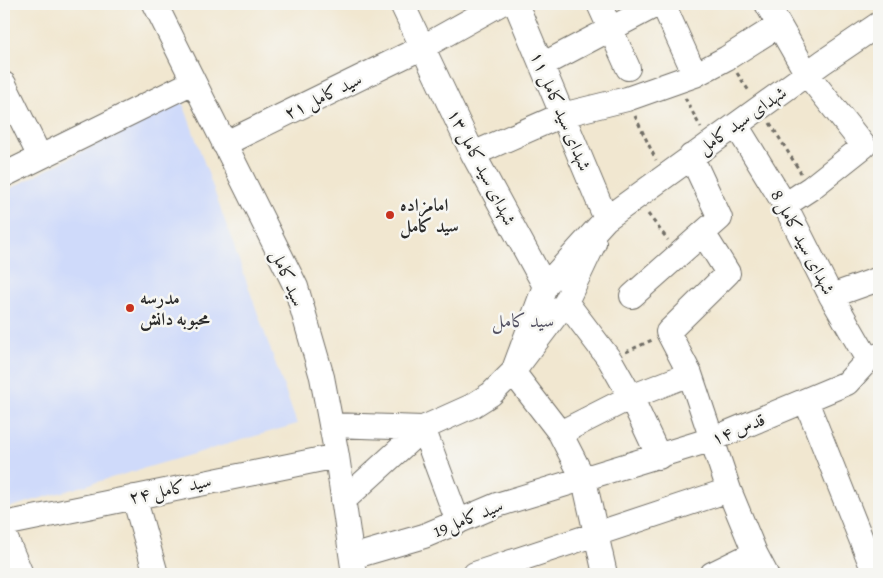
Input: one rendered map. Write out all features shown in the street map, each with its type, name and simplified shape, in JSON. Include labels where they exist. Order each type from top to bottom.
[{"type":"street","name":"سید کامل","points":[[155,4],[296,287],[322,377],[337,456],[353,566]]},
{"type":"street","name":"شهدای سید کامل ۱۳","points":[[402,4],[473,154],[545,286]]},
{"type":"street","name":"سید کامل ۲۱","points":[[224,144],[423,47],[500,4]]},
{"type":"street","name":"شهدای سید کامل ۱۱","points":[[516,4],[606,219]]},
{"type":"street","points":[[599,4],[628,68]]},
{"type":"street","points":[[542,65],[658,4]]},
{"type":"street","points":[[664,4],[685,78]]},
{"type":"street","points":[[767,4],[807,74],[864,146],[785,205]]},
{"type":"street","points":[[473,154],[562,114],[627,99],[685,78],[727,58],[779,25]]},
{"type":"street","name":"شهدای سید کامل","points":[[513,372],[545,286],[606,219],[807,74],[878,29]]},
{"type":"street","points":[[4,175],[193,82]]},
{"type":"street","points":[[4,84],[40,157]]},
{"type":"street","name":"شهدای سید کامل 8","points":[[736,124],[785,205],[831,296],[874,357]]},
{"type":"street","points":[[700,150],[711,226],[728,273],[668,332],[690,374],[729,490],[755,553],[766,574]]},
{"type":"street","name":"شهدای سید کامل","points":[[343,501],[423,428],[472,406],[491,394],[513,372],[566,302],[606,219]]},
{"type":"street","points":[[632,296],[711,226]]},
{"type":"street","points":[[831,296],[879,279]]},
{"type":"street","points":[[566,302],[610,360],[631,397],[659,457]]},
{"type":"street","name":"قدس ۱۴","points":[[584,480],[713,439],[806,401],[847,383],[874,357]]},
{"type":"street","points":[[513,372],[560,433],[584,480],[605,574]]},
{"type":"street","points":[[560,433],[631,397],[690,374]]},
{"type":"street","points":[[806,401],[875,574]]},
{"type":"street","points":[[331,425],[423,428],[458,522]]},
{"type":"street","name":"سید کامل ۲۴","points":[[4,524],[337,456]]},
{"type":"street","name":"سید کامل19","points":[[353,566],[497,505],[584,480]]},
{"type":"street","points":[[475,574],[502,570],[596,535],[729,490]]},
{"type":"street","points":[[134,497],[156,574]]},
{"type":"street","points":[[4,534],[20,574]]},
{"type":"street","points":[[712,574],[755,553]]},
{"type":"path","points":[[727,58],[810,188]]},
{"type":"path","points":[[685,78],[700,150]]},
{"type":"path","points":[[627,99],[664,176]]},
{"type":"path","points":[[635,198],[680,254]]},
{"type":"path","points":[[610,360],[668,332]]},
{"type":"shaded area","name":"مدرسه محبوبه دانش","points":[[182,100],[297,424],[4,509],[4,192]]},
{"type":"place","name":"امامزاده سید کامل","points":[[390,215]]},
{"type":"place","name":"مدرسه محبوبه دانش","points":[[130,308]]},
{"type":"district","name":"سید کامل","points":[[523,321]]}]
